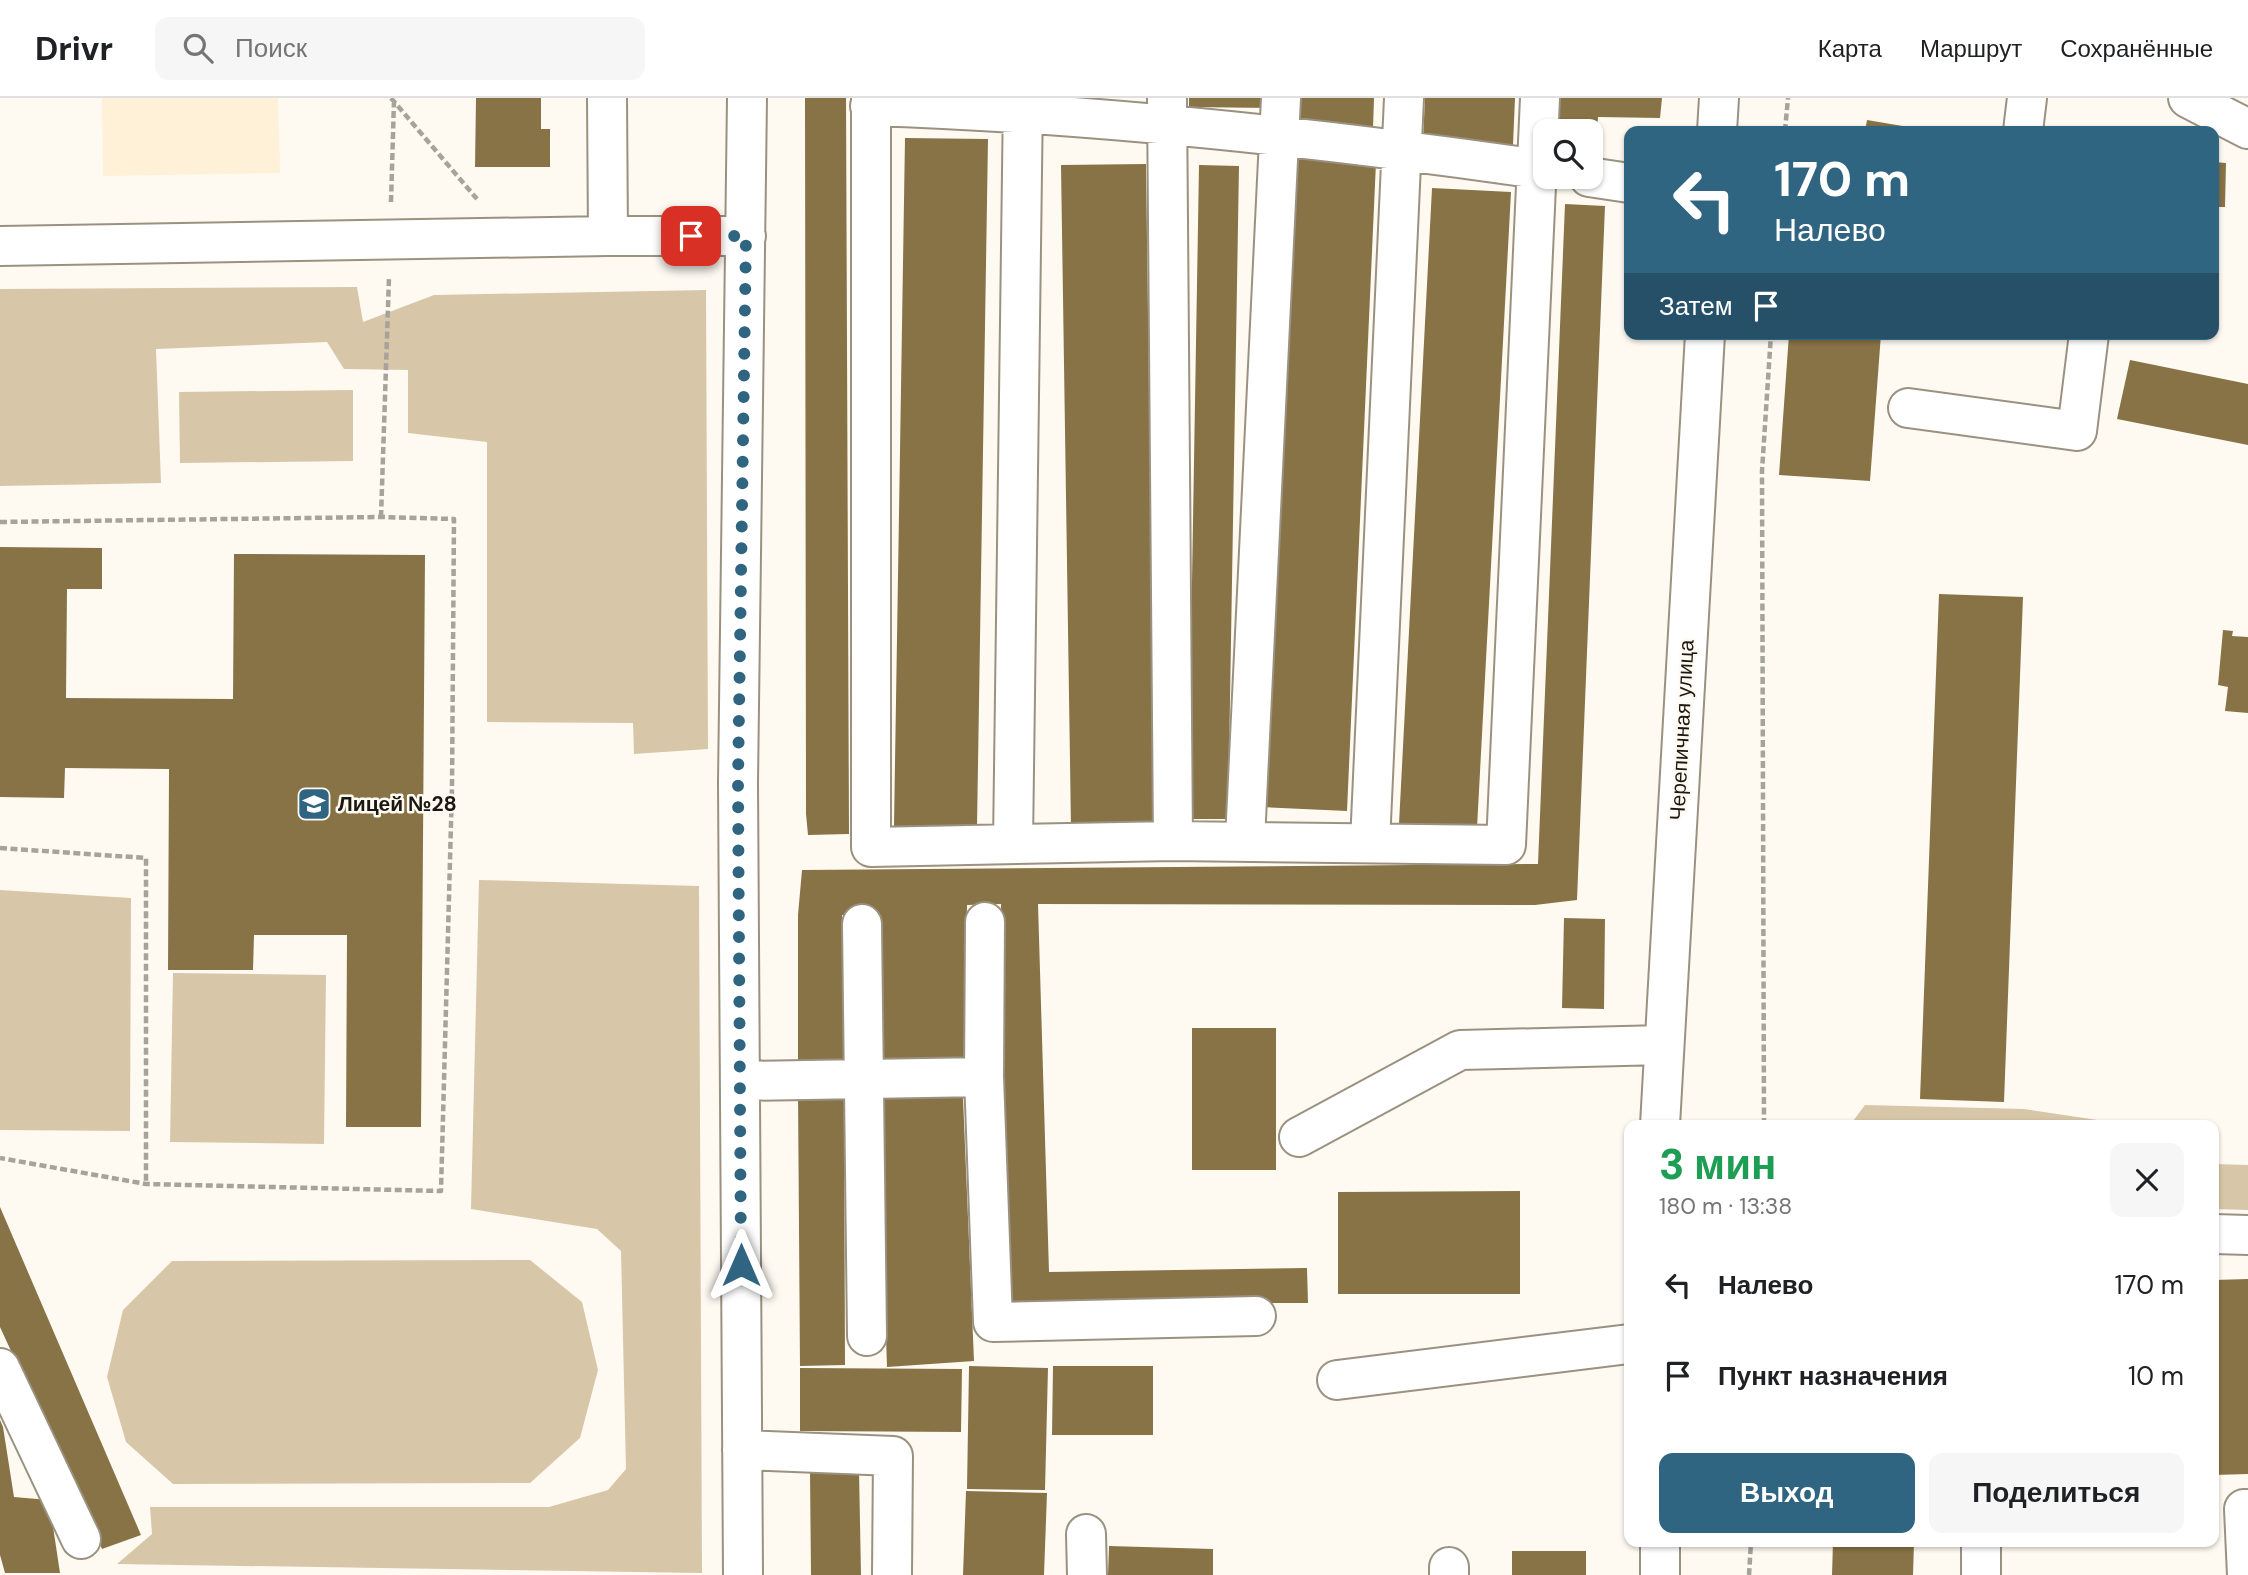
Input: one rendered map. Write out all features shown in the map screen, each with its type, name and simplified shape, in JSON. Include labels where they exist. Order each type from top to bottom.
[{"type":"street","points":[[607,98],[608,236]]},
{"type":"street","points":[[743,1575],[738,782],[747,98]]},
{"type":"street","points":[[1370,842],[1404,98]]},
{"type":"street","points":[[1540,98],[1540,119]]},
{"type":"street","points":[[1717,126],[1719,98]]},
{"type":"street","points":[[2024,126],[2027,98]]},
{"type":"street","points":[[2188,98],[2248,129]]},
{"type":"street","points":[[1533,169],[1401,151],[1280,117],[1023,106],[972,109],[871,102],[871,847],[1245,840],[1506,845],[1539,189]]},
{"type":"street","points":[[1013,844],[1023,106]]},
{"type":"street","points":[[1166,112],[1173,841]]},
{"type":"street","points":[[1245,840],[1280,117]]},
{"type":"street","points":[[1603,179],[1624,182]]},
{"type":"street","points":[[0,246],[746,236]]},
{"type":"street","name":"Черепичная улица","points":[[1660,1120],[1705,340]]},
{"type":"street","points":[[1908,408],[2077,431],[2087,340]]},
{"type":"street","points":[[985,922],[984,1077],[993,1322],[1256,1317]]},
{"type":"street","points":[[862,924],[867,1336]]},
{"type":"street","points":[[1299,1137],[1460,1049],[1663,1045]]},
{"type":"street","points":[[740,1081],[984,1077]]},
{"type":"street","points":[[2219,1234],[2248,1235]]},
{"type":"street","points":[[1337,1380],[1624,1345]]},
{"type":"street","points":[[0,1368],[81,1539]]},
{"type":"street","points":[[742,1450],[893,1456],[892,1575]]},
{"type":"street","points":[[2247,1575],[2244,1509],[2248,1509]]},
{"type":"street","points":[[1086,1534],[1087,1575]]},
{"type":"street","points":[[1660,1547],[1660,1575]]},
{"type":"street","points":[[1981,1547],[1981,1575]]},
{"type":"path","points":[[1785,126],[1788,98]]},
{"type":"path","points":[[392,99],[510,238]]},
{"type":"path","points":[[381,517],[392,99]]},
{"type":"path","points":[[1764,1120],[1762,471],[1771,340]]},
{"type":"path","points":[[0,522],[381,517],[454,519],[452,787],[441,1191],[146,1184],[0,1158]]},
{"type":"path","points":[[0,848],[146,858],[146,1184]]},
{"type":"path","points":[[1749,1575],[1751,1547]]},
{"type":"shaded area","points":[[102,98],[278,98],[280,173],[103,176]]},
{"type":"shaded area","points":[[357,287],[363,322],[434,295],[706,290],[708,749],[634,754],[633,723],[487,722],[487,442],[408,433],[408,370],[344,369],[327,342],[156,349],[161,483],[0,486],[0,289]]},
{"type":"shaded area","points":[[353,390],[353,461],[180,463],[179,392]]},
{"type":"shaded area","points":[[479,880],[699,886],[702,1573],[117,1564],[152,1534],[150,1507],[549,1507],[608,1490],[626,1469],[621,1251],[597,1229],[471,1209]]},
{"type":"shaded area","points":[[0,890],[131,898],[130,1131],[0,1130]]},
{"type":"shaded area","points":[[173,973],[326,975],[324,1144],[170,1142]]},
{"type":"shaded area","points":[[1865,1105],[2024,1109],[2098,1120],[1854,1120]]},
{"type":"shaded area","points":[[2219,1164],[2248,1165],[2248,1210],[2219,1209]]},
{"type":"shaded area","points":[[530,1260],[582,1302],[598,1370],[580,1438],[530,1483],[173,1484],[126,1442],[107,1377],[123,1310],[172,1261]]},
{"type":"building","points":[[476,98],[541,98],[541,129],[550,129],[550,167],[475,167]]},
{"type":"building","points":[[805,98],[846,98],[849,834],[808,835],[806,814]]},
{"type":"building","points":[[1189,98],[1271,98],[1271,108],[1189,107]]},
{"type":"building","points":[[1301,98],[1374,98],[1373,129],[1300,126]]},
{"type":"building","points":[[1425,98],[1515,98],[1513,145],[1423,141]]},
{"type":"building","points":[[1553,98],[1662,98],[1660,118],[1551,119]]},
{"type":"building","points":[[1867,120],[1902,126],[1866,126]]},
{"type":"building","points":[[905,138],[988,139],[977,827],[894,826]]},
{"type":"building","points":[[1290,158],[1376,162],[1347,811],[1261,807]]},
{"type":"building","points":[[2219,162],[2226,163],[2225,207],[2219,207]]},
{"type":"building","points":[[1146,164],[1155,827],[1071,828],[1061,165]]},
{"type":"building","points":[[1199,165],[1239,166],[1228,819],[1188,819]]},
{"type":"building","points":[[1432,188],[1511,192],[1477,828],[1399,824]]},
{"type":"building","points":[[1565,204],[1605,206],[1577,900],[1535,905],[1038,904],[1049,1272],[1307,1268],[1308,1303],[1005,1303],[1001,904],[967,905],[964,1061],[879,1062],[876,914],[842,915],[844,1062],[798,1064],[798,915],[802,870],[1538,864]]},
{"type":"building","points":[[1789,340],[1881,340],[1870,481],[1779,475]]},
{"type":"building","points":[[2130,360],[2248,384],[2248,445],[2117,419]]},
{"type":"building","points":[[0,547],[102,548],[102,589],[67,589],[66,698],[233,699],[234,554],[425,555],[421,1127],[346,1127],[347,935],[254,935],[253,970],[168,970],[169,769],[65,768],[64,798],[0,797]]},
{"type":"building","points":[[1939,594],[2023,597],[2004,1102],[1920,1099]]},
{"type":"building","points":[[2223,630],[2233,631],[2232,636],[2248,637],[2248,713],[2225,711],[2228,687],[2218,685]]},
{"type":"building","points":[[1564,918],[1605,919],[1604,1009],[1562,1008]]},
{"type":"building","points":[[1192,1028],[1276,1028],[1276,1170],[1192,1170]]},
{"type":"building","points":[[798,1091],[844,1091],[845,1365],[800,1366]]},
{"type":"building","points":[[878,1097],[963,1098],[974,1361],[887,1367]]},
{"type":"building","points":[[1520,1191],[1520,1294],[1338,1294],[1338,1192]]},
{"type":"building","points":[[0,1207],[141,1535],[102,1549],[0,1327]]},
{"type":"building","points":[[2248,1279],[2248,1474],[2219,1475],[2219,1280]]},
{"type":"building","points":[[969,1366],[1048,1368],[1045,1490],[967,1489]]},
{"type":"building","points":[[1053,1366],[1153,1366],[1153,1435],[1052,1435]]},
{"type":"building","points":[[800,1368],[962,1369],[961,1432],[800,1431]]},
{"type":"building","points":[[0,1420],[14,1497],[49,1500],[60,1573],[5,1573],[0,1555]]},
{"type":"building","points":[[859,1470],[861,1575],[811,1575],[810,1471]]},
{"type":"building","points":[[966,1491],[1047,1493],[1044,1575],[963,1575]]},
{"type":"building","points":[[1109,1546],[1213,1549],[1213,1575],[1108,1575]]},
{"type":"building","points":[[1833,1547],[1914,1547],[1913,1575],[1832,1575]]},
{"type":"building","points":[[1512,1551],[1586,1551],[1586,1575],[1512,1575]]},
{"type":"place","name":"Лицей №28","points":[[314,804]]},
{"type":"route","points":[[691,236],[746,236],[738,782],[741,1265]]}]
